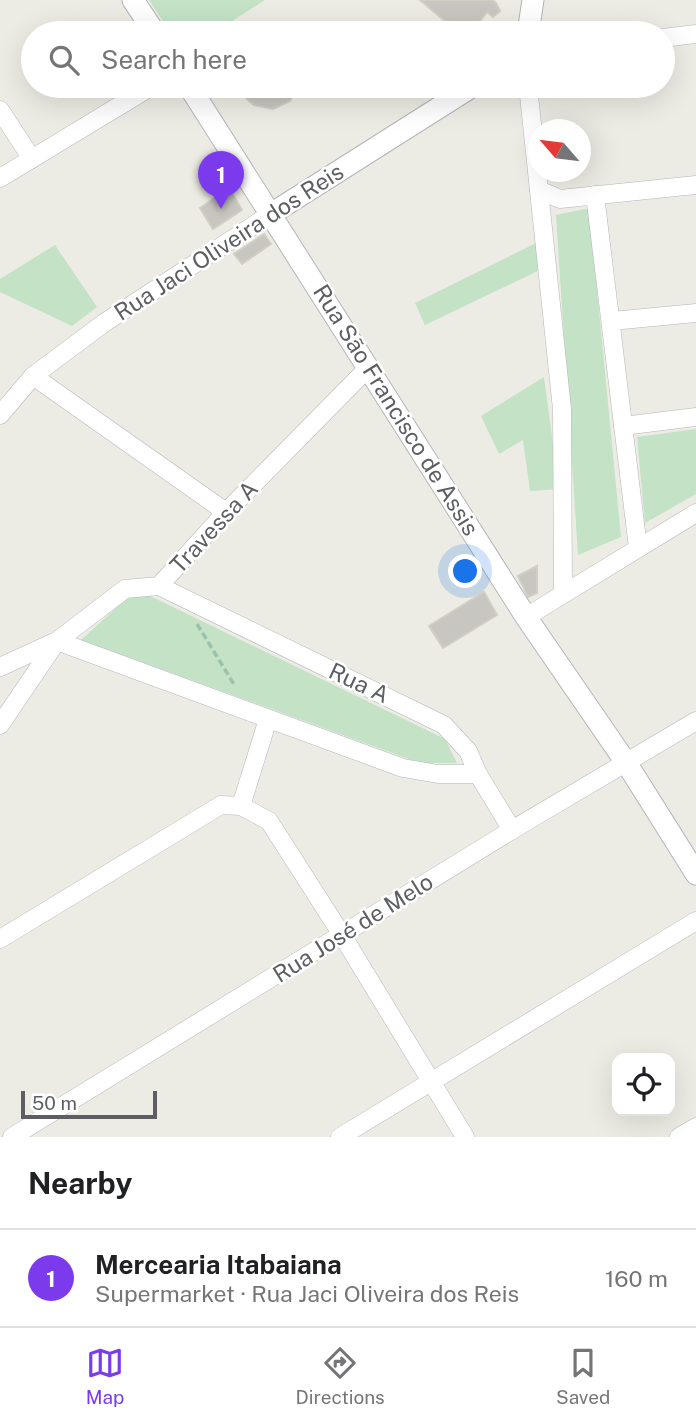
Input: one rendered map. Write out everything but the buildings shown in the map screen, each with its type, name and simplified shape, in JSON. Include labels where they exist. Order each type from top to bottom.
[{"type":"street","points":[[133,0],[147,21]]},
{"type":"street","points":[[530,21],[533,0]]},
{"type":"street","points":[[675,37],[696,34]]},
{"type":"street","points":[[0,178],[132,98]]},
{"type":"street","name":"Rua São Francisco de Assis","points":[[197,98],[527,617],[627,764],[696,874]]},
{"type":"street","name":"Rua Jaci Oliveira dos Reis","points":[[0,415],[33,376],[104,323],[454,98]]},
{"type":"street","points":[[529,98],[562,409],[563,593]]},
{"type":"street","points":[[0,110],[32,159]]},
{"type":"street","points":[[540,190],[561,199],[696,185]]},
{"type":"street","points":[[595,195],[638,548]]},
{"type":"street","points":[[612,321],[696,313]]},
{"type":"street","name":"Travessa A","points":[[1,665],[57,641],[125,589],[159,586],[226,512],[368,368]]},
{"type":"street","points":[[33,376],[226,512]]},
{"type":"street","points":[[624,426],[696,417]]},
{"type":"street","points":[[527,617],[696,513]]},
{"type":"street","name":"Rua A","points":[[159,586],[432,718],[457,737],[512,830]]},
{"type":"street","points":[[0,725],[57,641],[421,773],[478,775]]},
{"type":"street","points":[[241,806],[268,719]]},
{"type":"street","name":"Rua José de Melo","points":[[12,1137],[512,830],[696,721]]},
{"type":"street","points":[[0,939],[221,805],[241,806],[269,821],[465,1137]]},
{"type":"street","points":[[340,1137],[696,921]]},
{"type":"street","points":[[679,1137],[696,1127]]},
{"type":"path","points":[[181,597],[250,712]]},
{"type":"green space","points":[[149,0],[265,0],[232,21],[163,21]]},
{"type":"green space","points":[[589,208],[621,537],[578,555],[556,215]]},
{"type":"green space","points":[[540,241],[540,270],[425,325],[415,303]]},
{"type":"green space","points":[[55,245],[97,307],[72,326],[0,292],[0,279]]},
{"type":"green space","points":[[544,377],[559,489],[530,491],[523,440],[499,454],[481,416]]},
{"type":"green space","points":[[696,429],[696,494],[645,523],[637,437]]},
{"type":"green space","points":[[146,594],[445,739],[457,763],[420,763],[81,640],[126,599]]},
{"type":"place","name":"Mercearia Itabaiana","points":[[221,209]]}]
